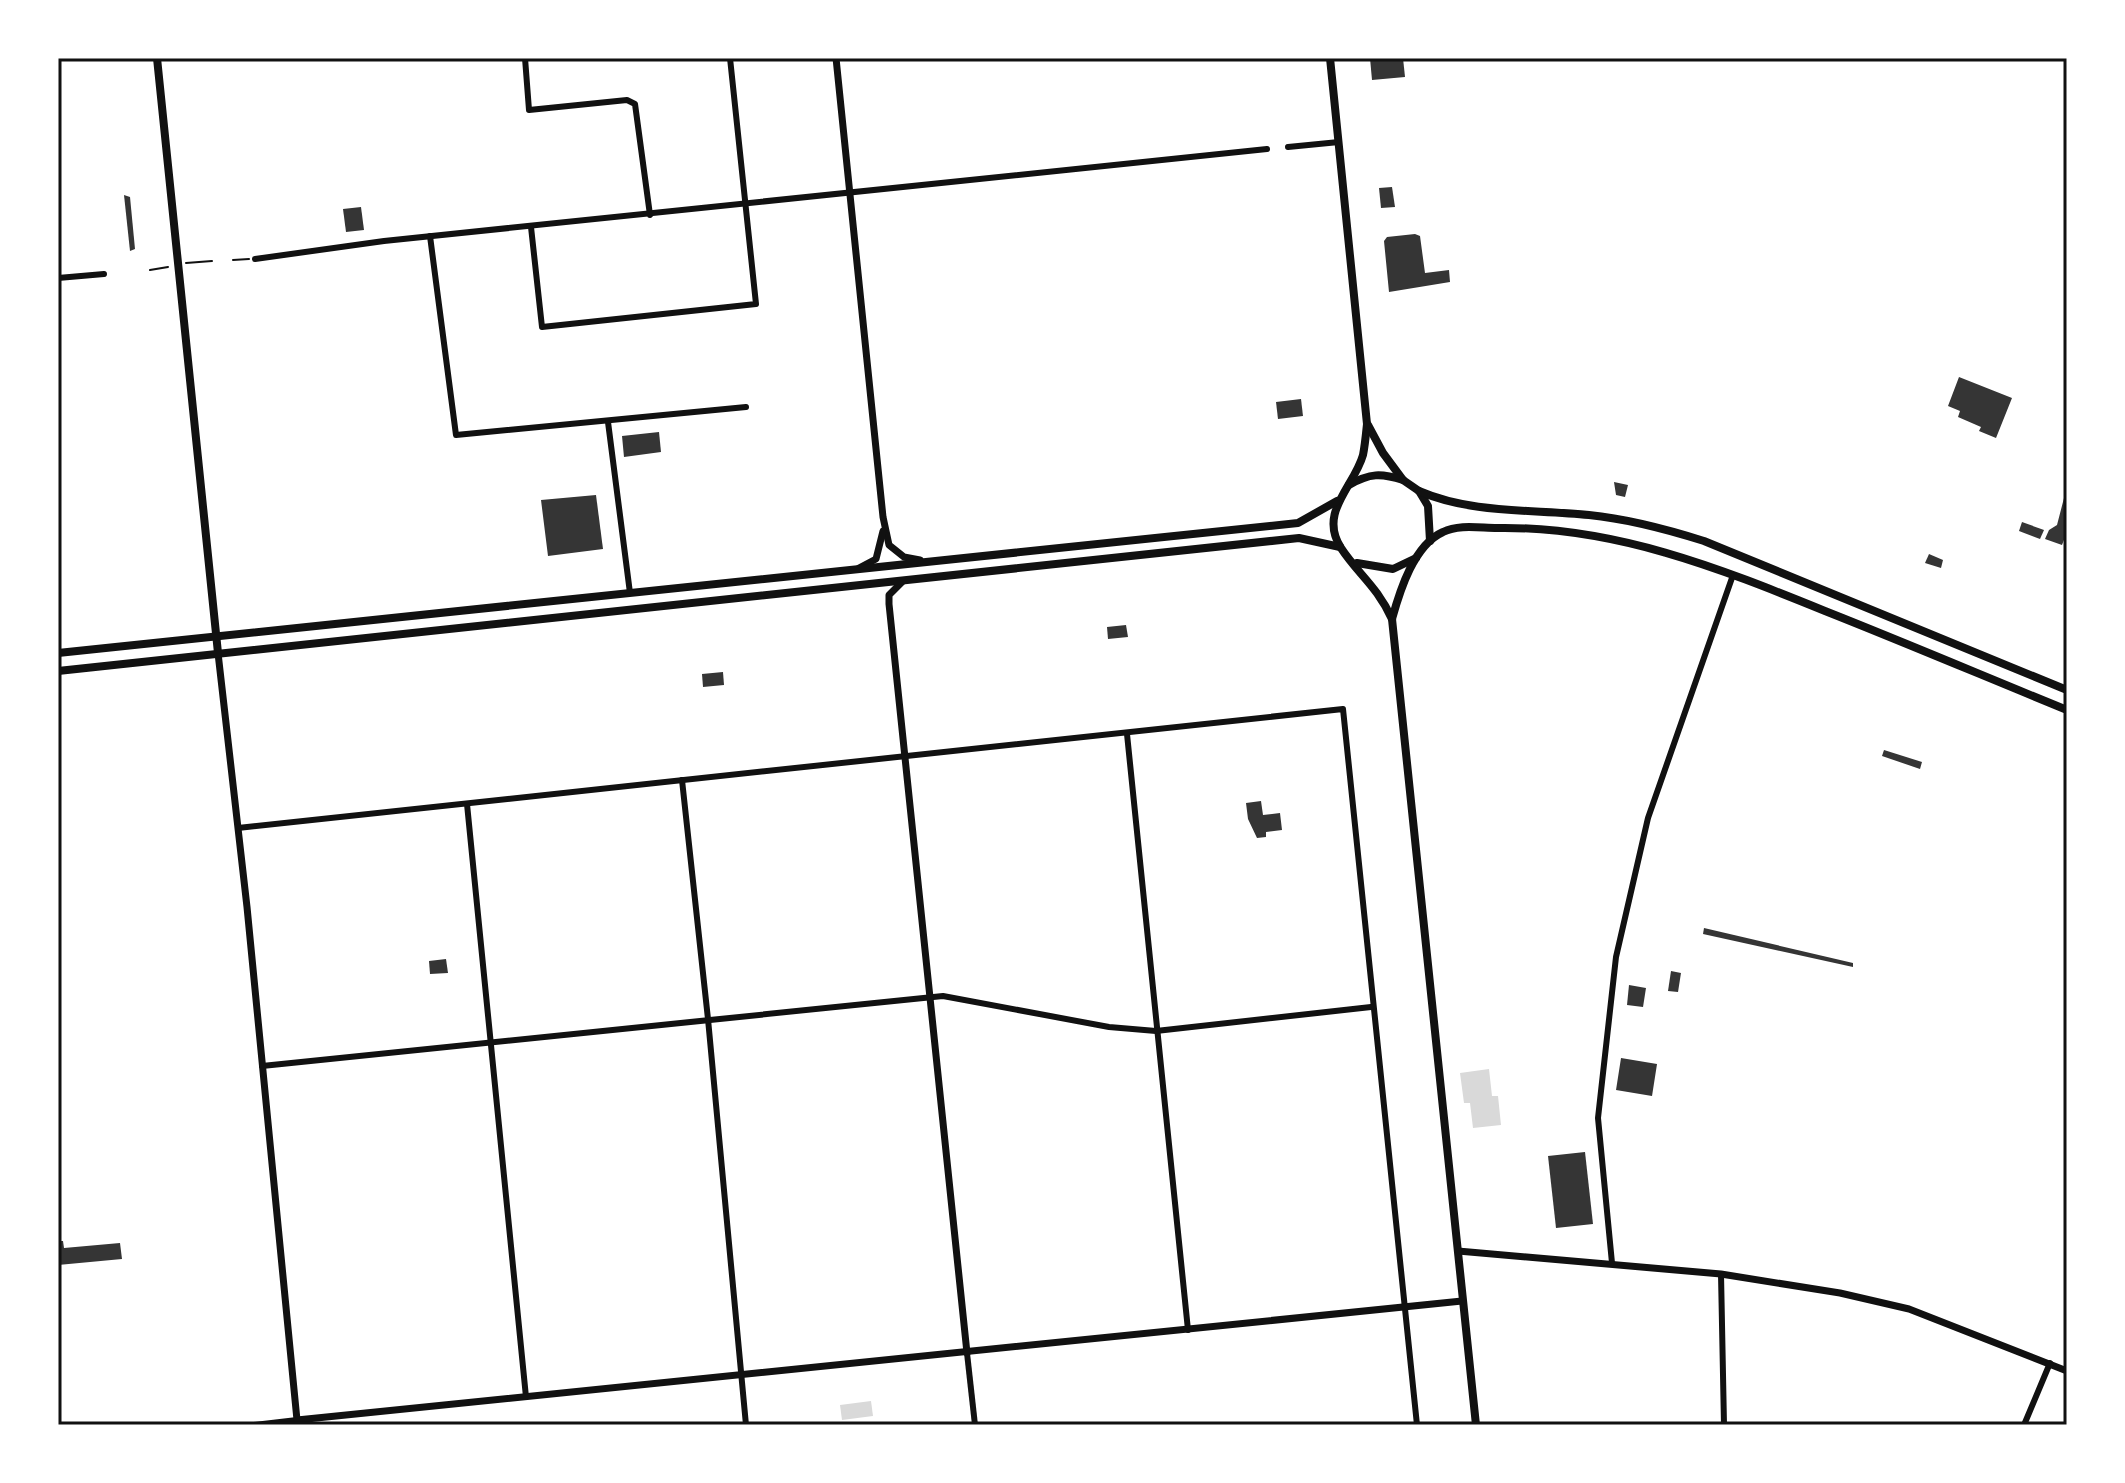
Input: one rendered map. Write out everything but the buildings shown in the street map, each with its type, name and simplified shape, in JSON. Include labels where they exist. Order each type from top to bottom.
[{"type":"main road","points":[[157,58],[218,653]]},
{"type":"main road","points":[[58,653],[1298,523],[1337,501],[1349,485],[1362,456],[1367,424],[1330,58]]},
{"type":"main road","points":[[1367,424],[1403,480]]},
{"type":"main road","points":[[1349,485],[1365,476],[1381,473],[1403,480],[1419,491],[1465,507],[1579,514],[1653,525],[1704,541],[2067,690]]},
{"type":"main road","points":[[1419,491],[1430,518],[1430,541]]},
{"type":"main road","points":[[1337,501],[1334,530],[1340,547],[1381,596],[1392,619],[1476,1425]]},
{"type":"main road","points":[[1392,619],[1417,558],[1430,541],[1452,528],[1525,527],[1584,533],[1650,546],[1733,575],[2067,710]]},
{"type":"main road","points":[[58,671],[1299,538],[1340,547]]},
{"type":"main road","points":[[1356,563],[1393,569],[1417,558]]},
{"type":"street","points":[[525,58],[529,110],[627,100],[635,104],[650,215]]},
{"type":"street","points":[[531,227],[542,327],[756,304],[730,58]]},
{"type":"street","points":[[836,58],[883,517],[889,545],[904,557],[927,562]]},
{"type":"street","points":[[1288,147],[1339,142]]},
{"type":"street","points":[[255,259],[430,236],[1267,149]]},
{"type":"street","points":[[430,236],[456,435],[746,407]]},
{"type":"street","points":[[58,278],[104,274]]},
{"type":"street","points":[[608,422],[630,593]]},
{"type":"street","points":[[847,572],[876,559],[883,517]]},
{"type":"street","points":[[1612,1263],[1598,1118],[1616,957],[1657,793],[1733,575]]},
{"type":"street","points":[[889,595],[904,580]]},
{"type":"street","points":[[871,584],[889,595]]},
{"type":"street","points":[[889,595],[975,1425]]},
{"type":"street","points":[[218,653],[297,1422]]},
{"type":"street","points":[[238,828],[1343,709],[1371,1007],[1417,1425]]},
{"type":"street","points":[[1127,734],[1188,1330]]},
{"type":"street","points":[[682,780],[746,1425]]},
{"type":"street","points":[[467,804],[526,1397]]},
{"type":"street","points":[[262,1066],[491,1045],[708,1019],[943,996],[1109,1027],[1156,1031],[1371,1007]]},
{"type":"street","points":[[1458,1251],[1721,1274],[1840,1293],[1909,1309],[2067,1371]]},
{"type":"street","points":[[1721,1274],[1724,1425]]},
{"type":"street","points":[[254,1425],[1462,1301]]},
{"type":"street","points":[[2024,1425],[2050,1363]]},
{"type":"path","points":[[205,259],[212,261]]},
{"type":"path","points":[[233,260],[255,259]]},
{"type":"shaded area","points":[[1489,1069],[1492,1096],[1498,1096],[1501,1125],[1473,1128],[1470,1103],[1464,1103],[1460,1073]]},
{"type":"shaded area","points":[[871,1401],[873,1416],[842,1420],[840,1405]]}]
